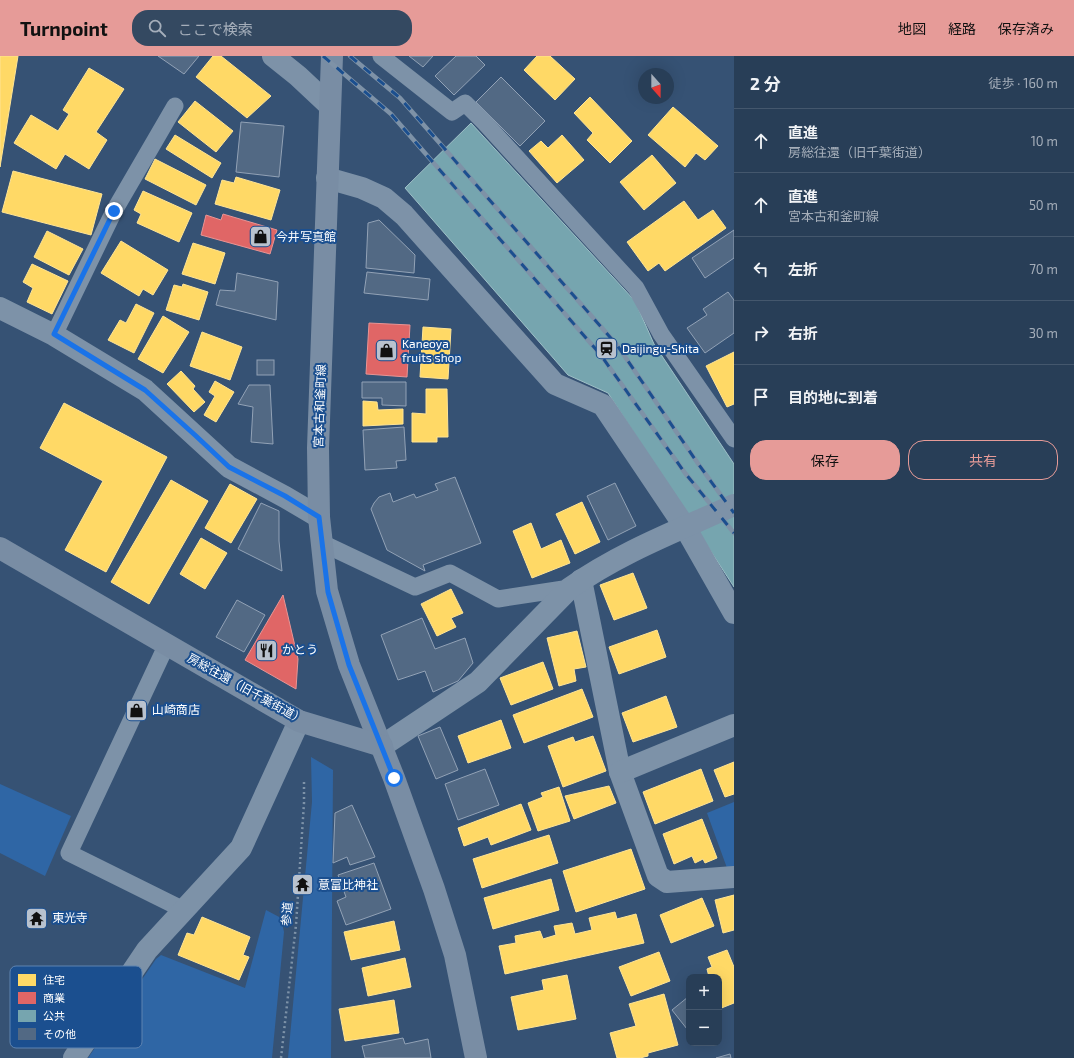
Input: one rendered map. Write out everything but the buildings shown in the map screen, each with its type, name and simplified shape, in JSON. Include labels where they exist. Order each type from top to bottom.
[{"type":"street","points":[[273,56],[298,76],[330,106]]},
{"type":"street","name":"宮本古和釜町線","points":[[332,56],[318,448],[319,517],[328,592],[349,665],[382,746]]},
{"type":"street","points":[[327,178],[362,188],[384,198],[404,215],[555,384],[603,405],[685,527],[734,613]]},
{"type":"street","points":[[0,308],[54,334],[145,390],[229,467],[285,496],[319,517]]},
{"type":"street","points":[[476,1058],[455,955],[434,889],[382,746],[478,682],[575,584],[607,563],[640,546],[734,505]]},
{"type":"street","name":"房総往還（旧千葉街道）","points":[[0,548],[299,721],[382,746]]},
{"type":"street","points":[[575,584],[620,772],[658,876],[667,882],[734,877]]},
{"type":"street","points":[[136,966],[147,950],[241,848],[299,721]]},
{"type":"street","points":[[620,772],[734,725]]},
{"type":"street","points":[[74,1058],[81,1048]]},
{"type":"lane","points":[[381,56],[452,112],[465,103],[485,123],[636,288],[661,334],[734,439]]},
{"type":"lane","points":[[54,334],[114,211],[174,106]]},
{"type":"lane","points":[[322,543],[415,588],[450,573],[498,599],[575,584]]},
{"type":"lane","points":[[168,644],[69,853],[184,910]]},
{"type":"path","name":"参道","points":[[281,1058],[296,925],[304,803],[304,779]]},
{"type":"shaded area","points":[[311,757],[333,770],[331,1058],[288,1058],[312,802]]},
{"type":"shaded area","points":[[0,784],[71,816],[45,876],[0,853]]},
{"type":"shaded area","points":[[734,802],[734,867],[727,868],[707,813]]},
{"type":"shaded area","points":[[266,910],[281,918],[284,932],[272,1058],[88,1058],[95,1048],[142,1048],[142,979],[156,959],[161,955],[245,988]]},
{"type":"railway","points":[[323,56],[391,114],[600,354],[685,473],[734,533]]},
{"type":"railway","points":[[350,56],[400,98],[617,345],[699,465],[734,513]]},
{"type":"place","name":"今井写真館","points":[[260,237]]},
{"type":"place","name":"Daijingu-Shita","points":[[606,349]]},
{"type":"place","name":"Kaneoya fruits shop","points":[[386,351]]},
{"type":"place","name":"かとう","points":[[266,650]]},
{"type":"place","name":"山崎商店","points":[[137,710]]},
{"type":"place","name":"意富比神社","points":[[303,885]]},
{"type":"place","name":"東光寺","points":[[36,918]]},
{"type":"route","points":[[114,211],[54,334],[145,390],[229,467],[285,496],[319,517],[328,592],[349,665],[394,778]]}]
